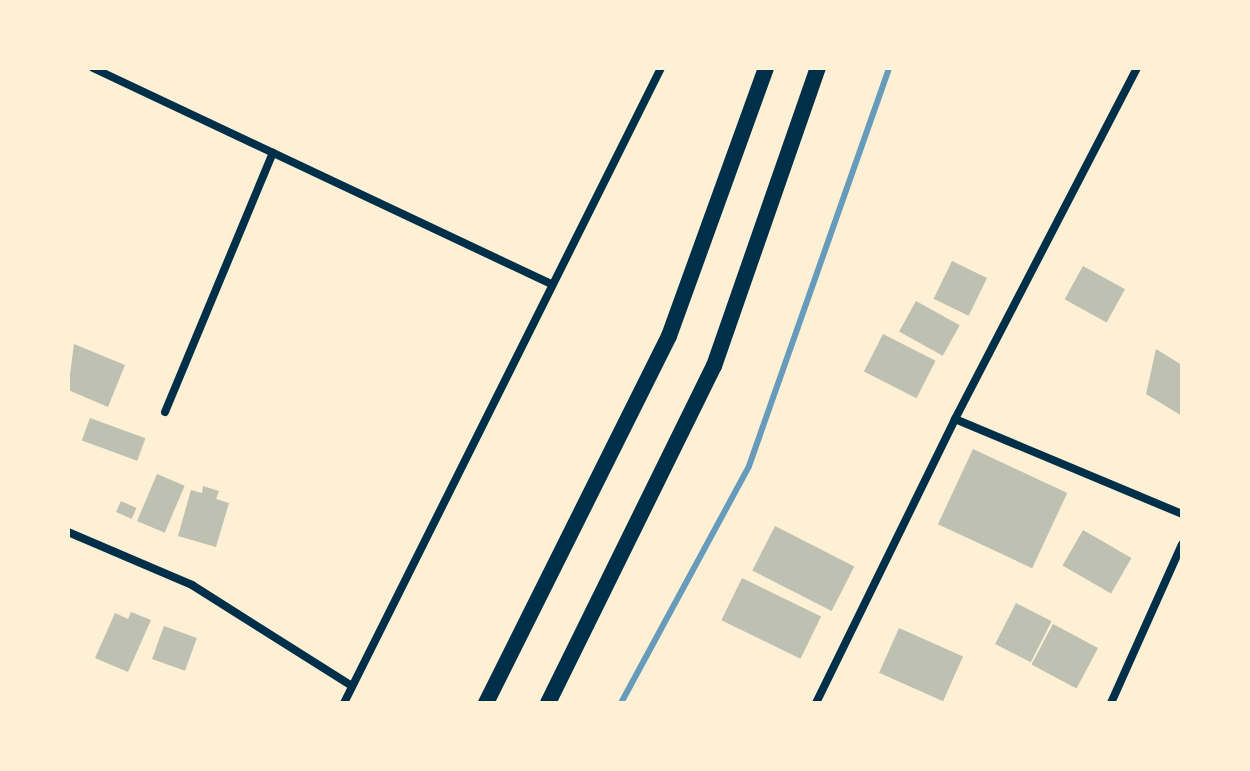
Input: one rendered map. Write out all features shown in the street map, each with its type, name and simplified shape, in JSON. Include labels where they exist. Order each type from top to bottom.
[{"type":"main road","points":[[486,703],[669,336],[766,68]]},
{"type":"main road","points":[[548,703],[714,366],[818,68]]},
{"type":"street","points":[[93,68],[549,283]]},
{"type":"street","points":[[344,703],[549,283],[661,68]]},
{"type":"street","points":[[816,703],[955,419],[1137,68]]},
{"type":"street","points":[[165,412],[273,153]]},
{"type":"street","points":[[955,419],[1182,514]]},
{"type":"street","points":[[68,532],[192,585],[352,686]]},
{"type":"street","points":[[1111,703],[1182,544]]},
{"type":"building","points":[[952,261],[987,278],[969,316],[934,299]]},
{"type":"building","points":[[1083,266],[1125,289],[1107,323],[1065,299]]},
{"type":"building","points":[[916,301],[960,325],[943,356],[899,332]]},
{"type":"building","points":[[883,334],[936,361],[917,398],[864,371]]},
{"type":"building","points":[[74,344],[125,365],[108,407],[68,390]]},
{"type":"building","points":[[1156,349],[1182,365],[1182,416],[1146,394]]},
{"type":"building","points":[[90,418],[145,438],[137,461],[82,441]]},
{"type":"building","points":[[973,449],[1067,493],[1032,568],[938,524]]},
{"type":"building","points":[[157,474],[185,486],[165,533],[137,521]]},
{"type":"building","points":[[203,486],[219,491],[216,499],[229,503],[216,547],[178,536],[191,490],[202,493]]},
{"type":"building","points":[[121,501],[137,508],[132,519],[116,512]]},
{"type":"building","points":[[775,526],[854,566],[832,611],[752,571]]},
{"type":"building","points":[[1083,530],[1131,558],[1111,594],[1062,566]]},
{"type":"building","points":[[742,578],[821,617],[800,659],[721,620]]},
{"type":"building","points":[[1016,603],[1052,621],[1031,662],[995,644]]},
{"type":"building","points":[[131,612],[151,620],[128,672],[95,658],[115,613],[128,619]]},
{"type":"building","points":[[1053,624],[1098,648],[1076,689],[1031,665]]},
{"type":"building","points":[[164,626],[197,638],[185,671],[152,659]]},
{"type":"building","points":[[899,628],[963,656],[943,701],[879,673]]},
{"type":"waterway","points":[[621,703],[749,466],[889,68]]}]
